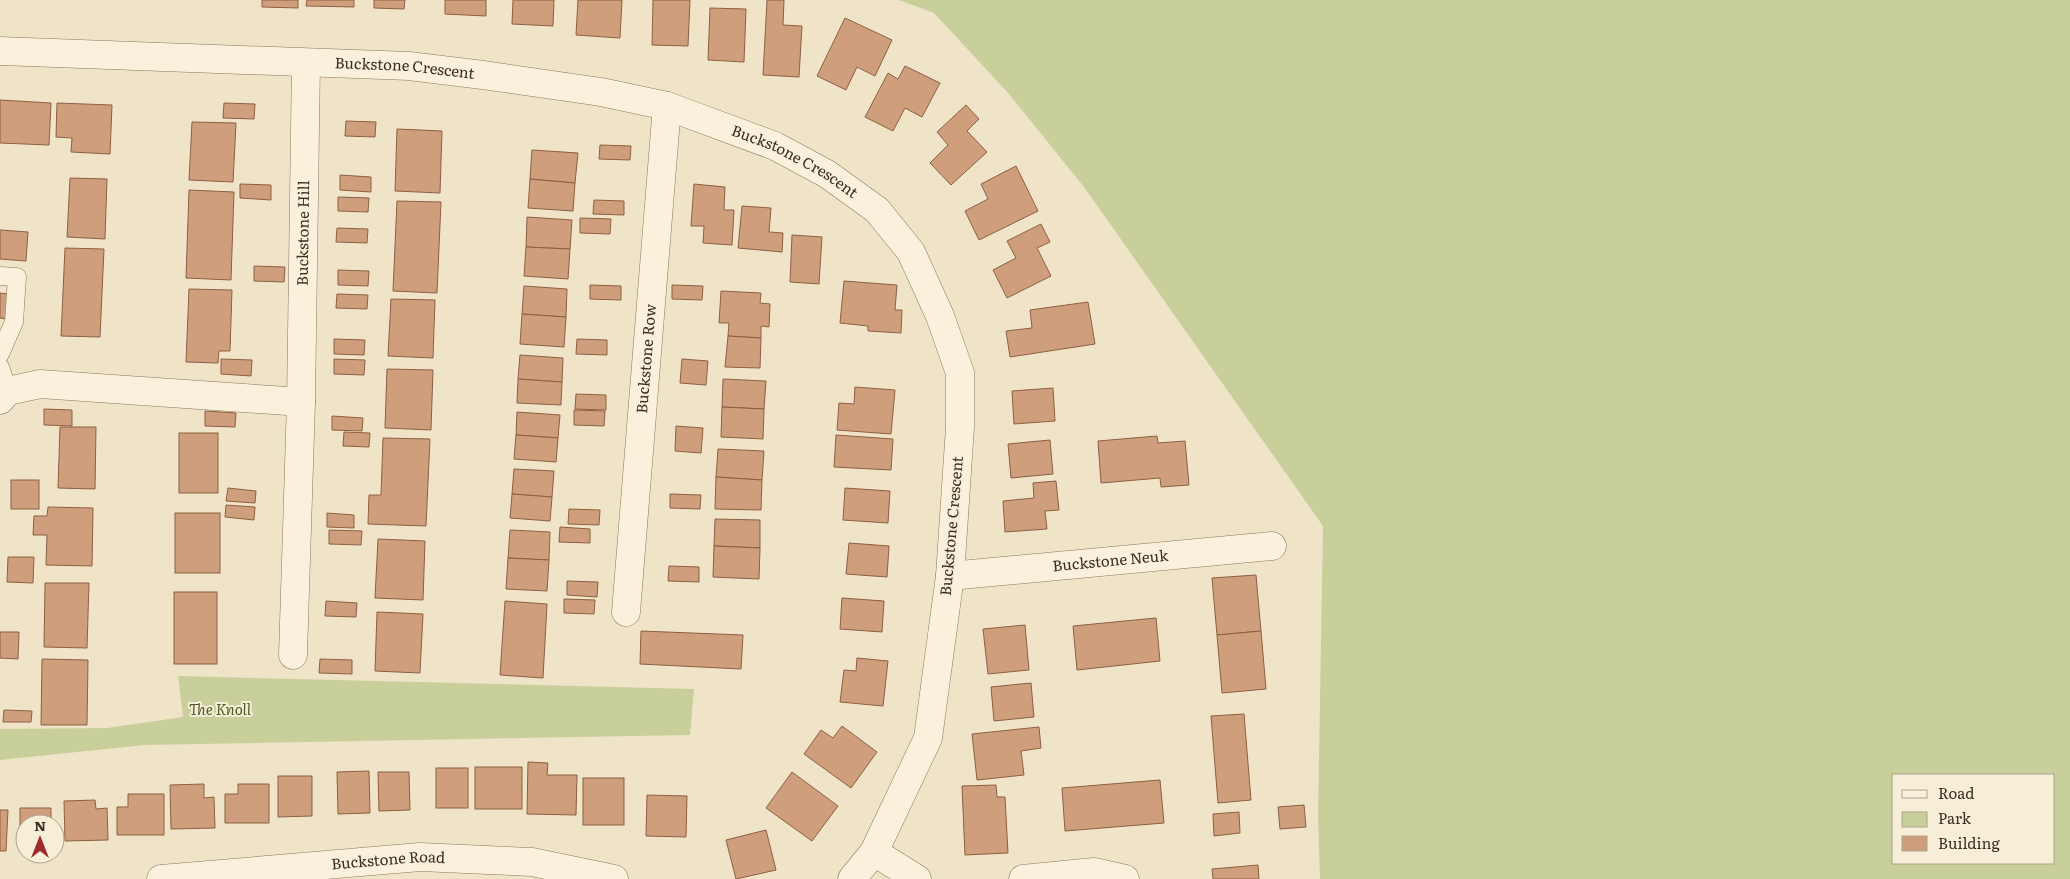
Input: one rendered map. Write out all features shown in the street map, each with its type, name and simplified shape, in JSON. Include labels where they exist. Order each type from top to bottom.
[{"type":"street","name":"Buckstone Crescent","points":[[0,51],[409,66],[483,74],[600,92],[667,106],[775,146],[827,174],[877,210],[911,252],[940,316],[960,373],[960,427],[950,576],[928,738],[874,852],[852,879]]},
{"type":"street","name":"Buckstone Hill","points":[[293,655],[301,402],[306,63]]},
{"type":"street","name":"Buckstone Row","points":[[626,612],[667,106]]},
{"type":"street","points":[[3,386],[40,384],[301,402]]},
{"type":"street","name":"Buckstone Neuk","points":[[950,576],[1272,546]]},
{"type":"street","points":[[874,852],[917,879]]},
{"type":"street","name":"Buckstone Road","points":[[162,879],[420,857],[532,862],[614,879]]},
{"type":"street","points":[[1023,879],[1094,872],[1125,879]]},
{"type":"lane","points":[[0,276],[17,277],[14,322],[0,354]]},
{"type":"green space","points":[[899,0],[2070,0],[2070,879],[1320,879],[1318,816],[1323,526],[1084,187],[1009,94],[934,13]]},
{"type":"green space","name":"The Knoll","points":[[178,676],[694,689],[690,735],[145,745],[0,760],[0,729],[107,728],[183,717]]},
{"type":"building","points":[[262,0],[298,0],[298,8],[262,7]]},
{"type":"building","points":[[307,0],[354,0],[354,7],[306,6]]},
{"type":"building","points":[[374,0],[405,0],[404,9],[374,8]]},
{"type":"building","points":[[445,0],[486,0],[486,16],[445,14]]},
{"type":"building","points":[[513,0],[554,0],[553,26],[512,24]]},
{"type":"building","points":[[578,0],[622,0],[620,38],[576,35]]},
{"type":"building","points":[[653,0],[690,0],[688,46],[652,45]]},
{"type":"building","points":[[767,0],[784,0],[783,25],[802,26],[799,77],[763,75]]},
{"type":"building","points":[[710,8],[746,9],[744,62],[708,60]]},
{"type":"building","points":[[845,18],[892,40],[875,76],[857,67],[846,90],[817,76]]},
{"type":"building","points":[[905,66],[940,83],[922,117],[905,108],[893,131],[865,117],[888,73],[898,79]]},
{"type":"building","points":[[0,100],[51,103],[49,145],[0,143]]},
{"type":"building","points":[[57,103],[112,105],[110,154],[71,152],[72,138],[56,137]]},
{"type":"building","points":[[224,103],[255,104],[254,119],[223,118]]},
{"type":"building","points":[[966,105],[979,119],[967,131],[987,152],[951,185],[930,163],[948,145],[937,132]]},
{"type":"building","points":[[346,121],[376,122],[375,137],[345,136]]},
{"type":"building","points":[[192,122],[236,123],[233,182],[189,180]]},
{"type":"building","points":[[397,129],[442,131],[440,193],[395,191]]},
{"type":"building","points":[[600,145],[631,146],[630,160],[599,159]]},
{"type":"building","points":[[532,150],[578,153],[575,183],[530,179]]},
{"type":"building","points":[[1016,166],[1038,211],[979,240],[965,211],[988,199],[981,184]]},
{"type":"building","points":[[340,175],[371,177],[371,192],[340,190]]},
{"type":"building","points":[[70,178],[107,179],[105,239],[67,237]]},
{"type":"building","points":[[530,179],[575,183],[573,211],[528,208]]},
{"type":"building","points":[[240,184],[271,185],[271,200],[240,198]]},
{"type":"building","points":[[694,184],[725,187],[724,210],[734,210],[732,245],[703,243],[704,226],[691,226]]},
{"type":"building","points":[[189,190],[234,192],[231,280],[186,278]]},
{"type":"building","points":[[338,197],[369,198],[368,212],[338,211]]},
{"type":"building","points":[[594,200],[624,201],[624,215],[593,214]]},
{"type":"building","points":[[397,201],[441,202],[437,293],[393,291]]},
{"type":"building","points":[[742,206],[771,208],[769,232],[783,233],[782,252],[738,248]]},
{"type":"building","points":[[527,217],[572,220],[570,249],[526,247]]},
{"type":"building","points":[[580,218],[611,219],[610,234],[580,233]]},
{"type":"building","points":[[1041,224],[1050,242],[1037,248],[1051,276],[1007,298],[993,270],[1016,258],[1007,241]]},
{"type":"building","points":[[337,228],[368,229],[367,243],[336,242]]},
{"type":"building","points":[[0,230],[28,232],[26,261],[0,259]]},
{"type":"building","points":[[792,235],[822,237],[819,284],[790,282]]},
{"type":"building","points":[[526,247],[570,249],[568,279],[524,276]]},
{"type":"building","points":[[65,248],[104,249],[100,337],[61,336]]},
{"type":"building","points":[[254,266],[285,267],[284,282],[254,281]]},
{"type":"building","points":[[338,270],[369,271],[368,286],[338,285]]},
{"type":"building","points":[[844,281],[897,285],[895,310],[902,310],[901,333],[868,331],[868,326],[840,323]]},
{"type":"building","points":[[590,285],[621,286],[621,300],[590,299]]},
{"type":"building","points":[[672,285],[703,286],[702,300],[672,299]]},
{"type":"building","points":[[524,286],[567,289],[566,317],[522,314]]},
{"type":"building","points":[[189,289],[232,290],[230,351],[219,351],[218,363],[186,362]]},
{"type":"building","points":[[721,291],[761,293],[760,303],[770,304],[769,327],[761,326],[761,338],[728,336],[729,323],[719,323]]},
{"type":"building","points":[[0,293],[8,294],[6,319],[0,318]]},
{"type":"building","points":[[337,294],[368,295],[367,309],[336,308]]},
{"type":"building","points":[[391,299],[435,300],[433,358],[388,356]]},
{"type":"building","points":[[1088,302],[1095,344],[1010,357],[1006,331],[1032,328],[1030,310]]},
{"type":"building","points":[[522,314],[566,317],[564,347],[520,344]]},
{"type":"building","points":[[728,336],[761,338],[760,368],[725,367]]},
{"type":"building","points":[[334,339],[365,340],[364,355],[334,354]]},
{"type":"building","points":[[577,339],[607,340],[607,355],[576,354]]},
{"type":"building","points":[[520,355],[563,358],[562,382],[518,379]]},
{"type":"building","points":[[221,359],[252,360],[251,376],[221,374]]},
{"type":"building","points":[[334,359],[365,360],[364,375],[334,374]]},
{"type":"building","points":[[682,359],[708,361],[706,385],[680,383]]},
{"type":"building","points":[[387,369],[433,370],[431,430],[385,428]]},
{"type":"building","points":[[518,379],[562,382],[561,405],[517,403]]},
{"type":"building","points":[[723,379],[766,381],[764,409],[722,407]]},
{"type":"building","points":[[855,387],[895,390],[891,434],[837,430],[839,403],[854,404]]},
{"type":"building","points":[[1053,388],[1055,421],[1014,424],[1012,391]]},
{"type":"building","points":[[576,394],[606,395],[606,410],[575,409]]},
{"type":"building","points":[[722,407],[764,409],[763,439],[721,437]]},
{"type":"building","points":[[44,409],[72,410],[72,426],[44,425]]},
{"type":"building","points":[[574,410],[605,411],[604,426],[574,425]]},
{"type":"building","points":[[205,411],[236,413],[235,427],[205,426]]},
{"type":"building","points":[[517,412],[560,415],[558,438],[516,435]]},
{"type":"building","points":[[332,416],[363,418],[362,431],[332,430]]},
{"type":"building","points":[[676,426],[703,428],[701,453],[675,451]]},
{"type":"building","points":[[60,427],[96,427],[95,489],[58,488]]},
{"type":"building","points":[[344,432],[370,433],[369,447],[343,446]]},
{"type":"building","points":[[179,433],[218,433],[218,493],[179,493]]},
{"type":"building","points":[[516,435],[558,438],[556,462],[514,459]]},
{"type":"building","points":[[836,435],[893,439],[891,470],[834,467]]},
{"type":"building","points":[[1157,436],[1158,443],[1185,441],[1189,485],[1161,487],[1160,478],[1101,483],[1098,441]]},
{"type":"building","points":[[383,438],[430,439],[426,526],[368,524],[369,495],[381,495]]},
{"type":"building","points":[[1050,440],[1053,474],[1011,478],[1008,444]]},
{"type":"building","points":[[718,449],[764,451],[762,480],[716,477]]},
{"type":"building","points":[[514,469],[554,471],[552,497],[512,494]]},
{"type":"building","points":[[716,477],[762,480],[761,510],[715,509]]},
{"type":"building","points":[[11,480],[39,480],[39,509],[11,509]]},
{"type":"building","points":[[1056,481],[1059,510],[1045,511],[1047,529],[1005,532],[1003,501],[1034,498],[1033,483]]},
{"type":"building","points":[[228,488],[256,491],[255,503],[226,501]]},
{"type":"building","points":[[845,488],[890,491],[888,523],[843,520]]},
{"type":"building","points":[[512,494],[552,497],[550,521],[510,518]]},
{"type":"building","points":[[670,494],[701,495],[700,509],[670,508]]},
{"type":"building","points":[[226,505],[255,507],[254,520],[225,517]]},
{"type":"building","points":[[48,507],[93,508],[92,566],[46,565],[47,535],[33,535],[34,516],[47,516]]},
{"type":"building","points":[[569,509],[600,510],[599,525],[568,524]]},
{"type":"building","points":[[175,513],[220,513],[220,573],[175,573]]},
{"type":"building","points":[[327,513],[354,515],[354,528],[327,527]]},
{"type":"building","points":[[715,519],[760,520],[760,548],[714,546]]},
{"type":"building","points":[[560,527],[590,529],[590,543],[559,542]]},
{"type":"building","points":[[329,530],[362,531],[361,545],[329,544]]},
{"type":"building","points":[[510,530],[550,532],[549,560],[508,558]]},
{"type":"building","points":[[378,539],[425,541],[423,600],[375,598]]},
{"type":"building","points":[[849,543],[889,546],[887,577],[846,574]]},
{"type":"building","points":[[714,546],[760,548],[759,579],[713,577]]},
{"type":"building","points":[[8,557],[34,557],[33,583],[7,582]]},
{"type":"building","points":[[508,558],[549,560],[547,591],[506,589]]},
{"type":"building","points":[[669,566],[699,567],[699,582],[668,581]]},
{"type":"building","points":[[1256,575],[1261,631],[1217,635],[1212,578]]},
{"type":"building","points":[[567,581],[598,582],[597,597],[567,595]]},
{"type":"building","points":[[45,583],[89,583],[87,648],[44,647]]},
{"type":"building","points":[[174,592],[217,592],[217,664],[174,664]]},
{"type":"building","points":[[842,598],[884,601],[882,632],[840,629]]},
{"type":"building","points":[[564,599],[595,600],[594,614],[564,613]]},
{"type":"building","points":[[326,601],[357,603],[356,617],[325,616]]},
{"type":"building","points":[[505,601],[547,604],[543,678],[500,675]]},
{"type":"building","points":[[377,612],[423,614],[420,673],[375,671]]},
{"type":"building","points":[[1156,618],[1160,661],[1077,670],[1073,626]]},
{"type":"building","points":[[1025,625],[1029,670],[988,674],[983,629]]},
{"type":"building","points":[[641,631],[743,635],[741,669],[640,664]]},
{"type":"building","points":[[1261,631],[1266,689],[1222,693],[1217,635]]},
{"type":"building","points":[[0,632],[19,632],[18,659],[0,658]]},
{"type":"building","points":[[857,658],[888,661],[883,706],[840,702],[844,670],[856,671]]},
{"type":"building","points":[[42,659],[88,660],[87,725],[41,725]]},
{"type":"building","points":[[320,659],[352,660],[352,674],[319,673]]},
{"type":"building","points":[[1031,683],[1034,717],[994,721],[991,687]]},
{"type":"building","points":[[4,710],[32,711],[31,722],[3,722]]},
{"type":"building","points":[[1244,714],[1251,800],[1218,803],[1211,716]]},
{"type":"building","points":[[842,726],[877,752],[851,788],[804,754],[821,730],[833,738]]},
{"type":"building","points":[[1039,727],[1041,748],[1021,751],[1024,775],[977,780],[972,734]]},
{"type":"building","points":[[528,762],[548,763],[547,775],[577,775],[576,815],[527,814]]},
{"type":"building","points":[[475,767],[522,767],[522,809],[475,809]]},
{"type":"building","points":[[436,768],[468,768],[468,808],[436,808]]},
{"type":"building","points":[[369,771],[370,813],[338,814],[337,772]]},
{"type":"building","points":[[378,772],[409,772],[410,810],[379,811]]},
{"type":"building","points":[[792,772],[838,806],[812,841],[766,808]]},
{"type":"building","points":[[278,776],[312,776],[312,816],[278,817]]},
{"type":"building","points":[[583,778],[624,778],[624,825],[583,825]]},
{"type":"building","points":[[1160,780],[1164,823],[1065,831],[1062,788]]},
{"type":"building","points":[[204,784],[204,798],[214,797],[215,828],[171,829],[170,785]]},
{"type":"building","points":[[238,784],[269,784],[269,823],[225,823],[225,794],[238,794]]},
{"type":"building","points":[[996,785],[997,797],[1005,797],[1008,853],[965,855],[962,786]]},
{"type":"building","points":[[128,794],[164,794],[164,835],[117,835],[117,807],[128,807]]},
{"type":"building","points":[[647,795],[687,796],[686,837],[646,836]]},
{"type":"building","points":[[95,800],[96,809],[107,808],[108,840],[65,841],[64,801]]},
{"type":"building","points":[[1304,805],[1306,827],[1280,829],[1278,807]]},
{"type":"building","points":[[20,808],[51,808],[51,814],[20,814]]},
{"type":"building","points":[[0,810],[8,810],[6,851],[0,851]]},
{"type":"building","points":[[1239,812],[1240,833],[1214,836],[1213,814]]},
{"type":"building","points":[[766,830],[776,870],[736,879],[726,840]]},
{"type":"building","points":[[1258,865],[1259,879],[1213,879],[1212,869]]}]
